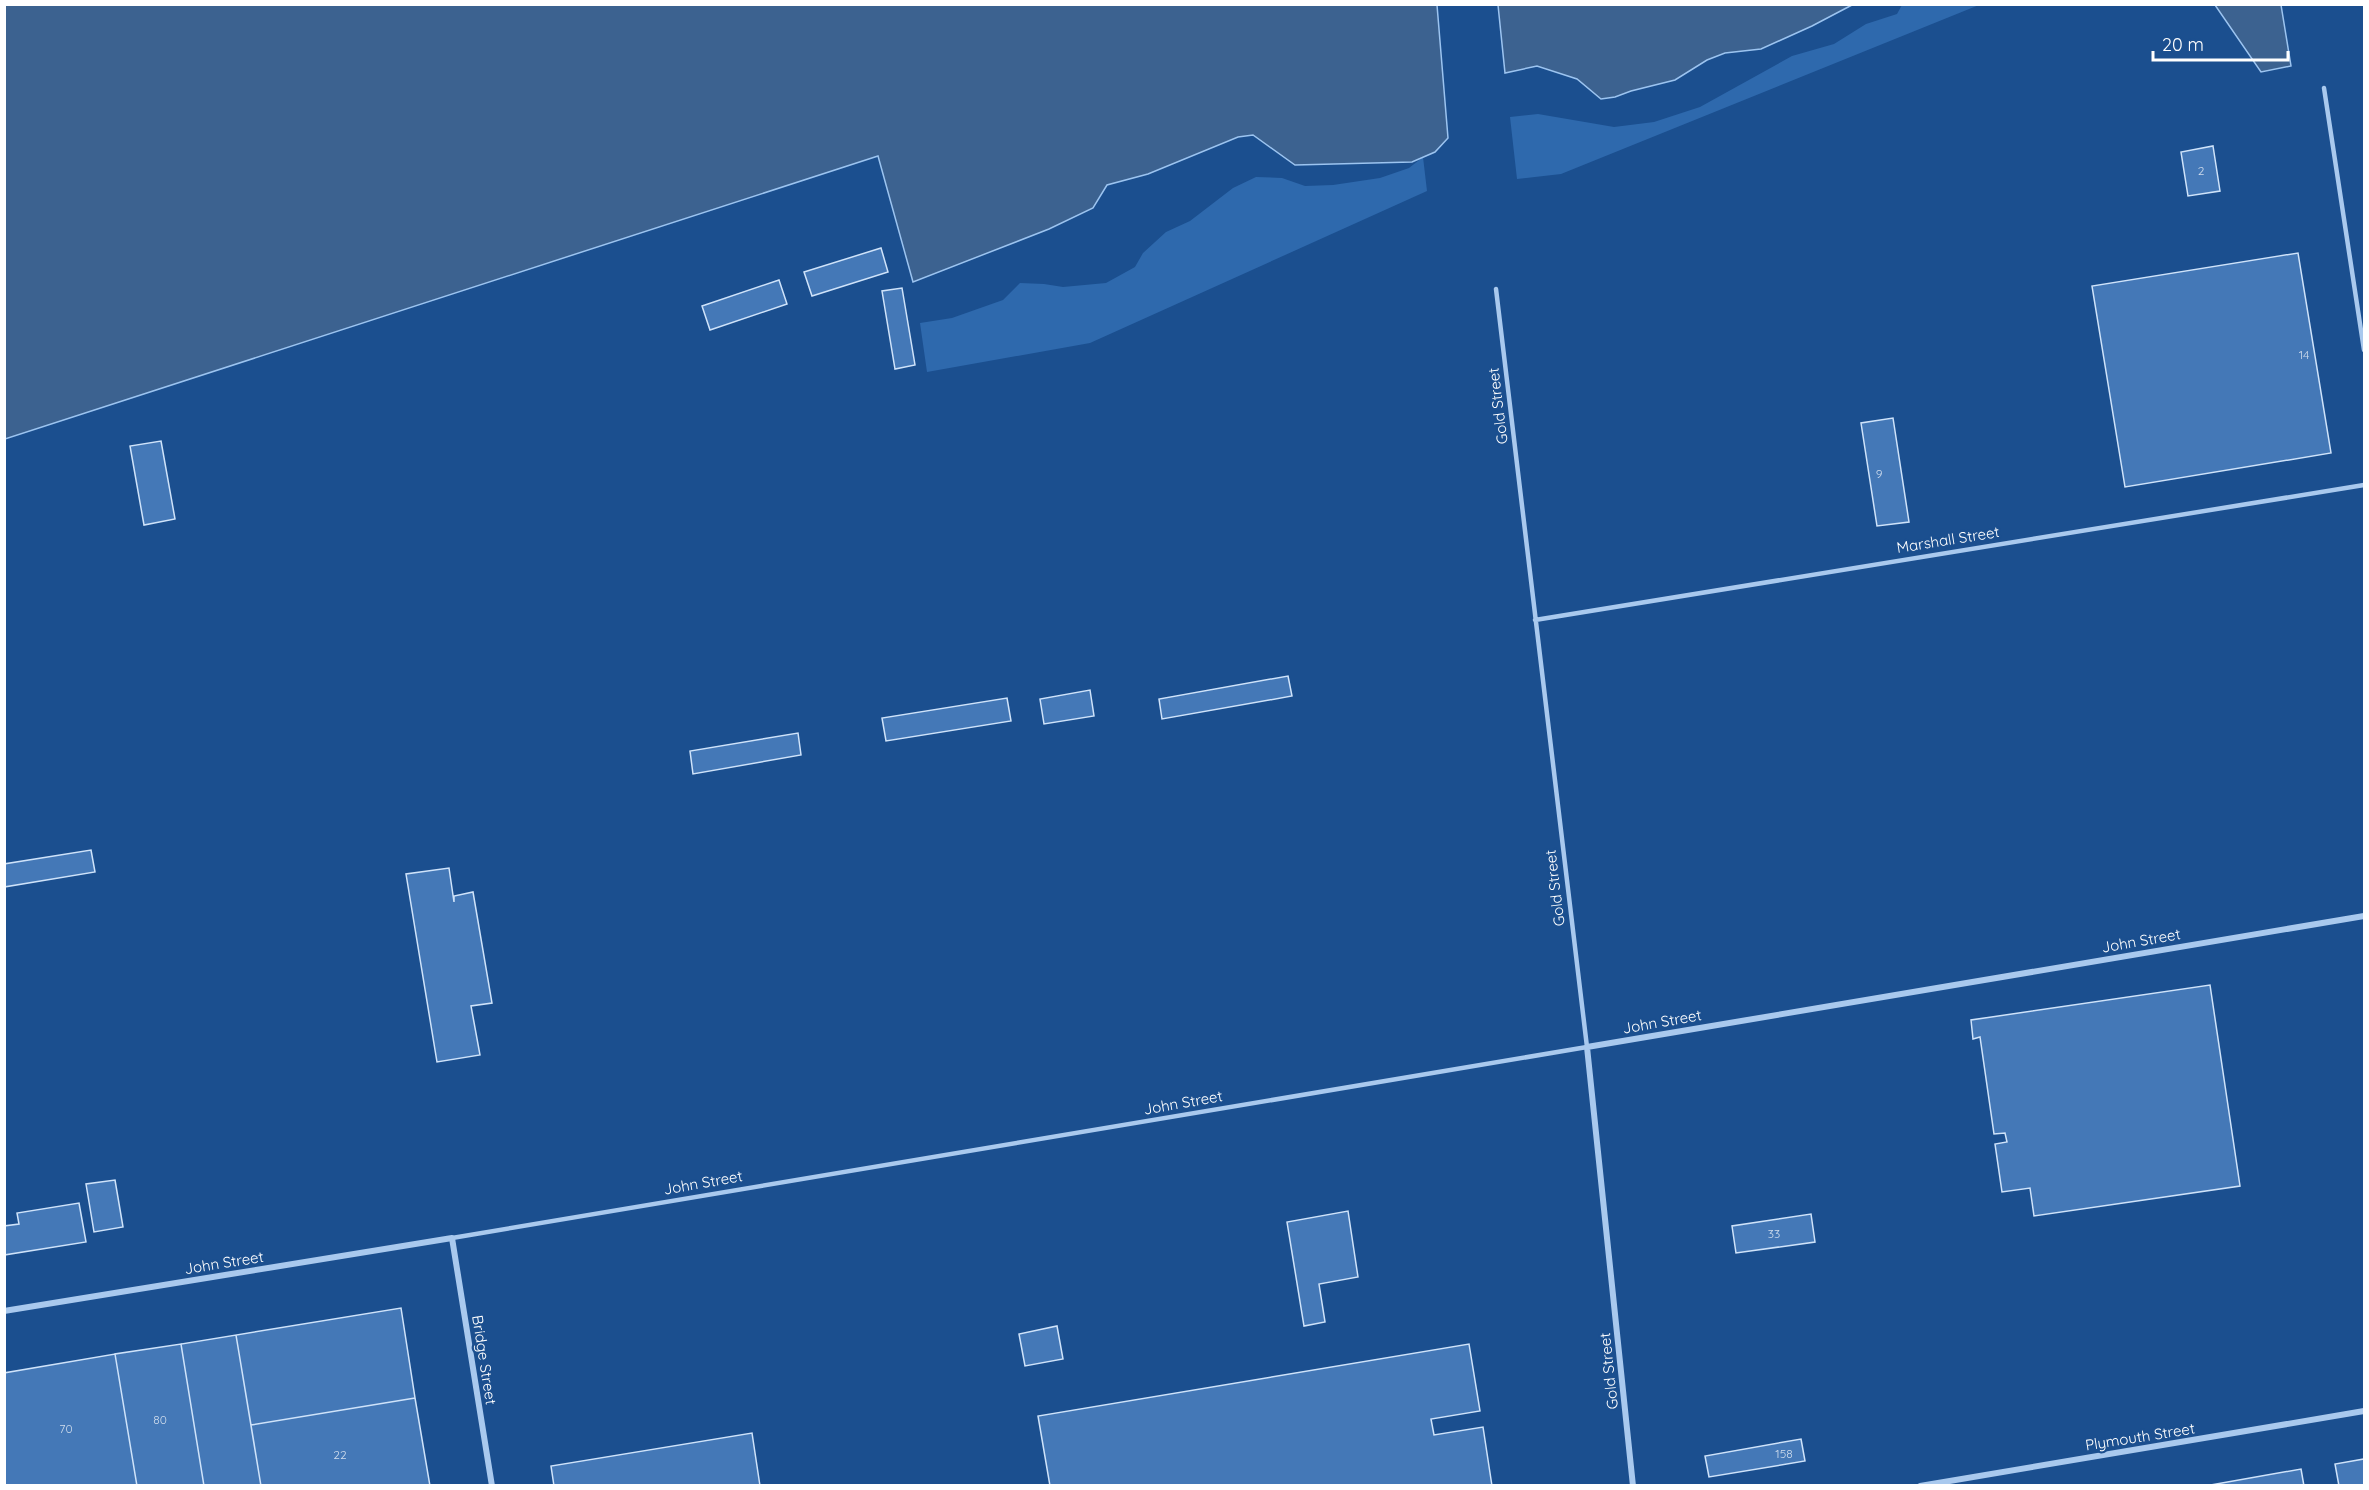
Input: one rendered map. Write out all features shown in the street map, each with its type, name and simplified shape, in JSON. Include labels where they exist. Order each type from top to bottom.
[{"type":"street","name":"John Street","points":[[1587,1047],[2364,916]]},
{"type":"street","name":"Gold Street","points":[[1587,1047],[1633,1485]]},
{"type":"street","name":"John Street","points":[[4,1311],[452,1238]]},
{"type":"street","name":"Bridge Street","points":[[452,1238],[492,1485]]},
{"type":"street","name":"Plymouth Street","points":[[1920,1485],[2364,1411]]},
{"type":"lane","points":[[2324,88],[2364,350]]},
{"type":"lane","name":"Gold Street","points":[[1496,289],[1587,1047]]},
{"type":"lane","name":"Marshall Street","points":[[1535,620],[2364,485]]},
{"type":"lane","name":"John Street","points":[[452,1238],[1587,1047]]},
{"type":"shaded area","points":[[1498,4],[1852,5],[1761,49],[1725,53],[1707,60],[1675,80],[1601,99],[1577,79],[1537,66],[1505,73]]},
{"type":"shaded area","points":[[4,5],[1437,5],[1448,138],[1435,152],[1412,162],[1295,165],[1253,135],[1238,137],[1148,174],[1107,185],[1093,208],[1049,229],[913,282],[878,156],[5,439]]},
{"type":"shaded area","points":[[1902,5],[1979,5],[1561,174],[1517,179],[1510,117],[1538,114],[1614,127],[1654,122],[1700,107],[1792,56],[1834,44],[1866,24],[1897,14]]},
{"type":"shaded area","points":[[2215,5],[2281,5],[2291,66],[2261,72]]},
{"type":"shaded area","points":[[1423,157],[1427,191],[1090,343],[927,372],[920,323],[952,318],[1003,300],[1020,283],[1063,287],[1106,283],[1135,267],[1143,253],[1166,232],[1190,221],[1233,188],[1256,177],[1282,178],[1305,186],[1333,185],[1380,178],[1409,168]]},
{"type":"building","points":[[2213,146],[2220,191],[2188,196],[2181,152]]},
{"type":"building","points":[[881,248],[888,272],[812,296],[804,272]]},
{"type":"building","points":[[2298,253],[2331,453],[2125,487],[2092,286]]},
{"type":"building","points":[[779,280],[787,304],[710,330],[702,306]]},
{"type":"building","points":[[902,288],[915,365],[895,369],[882,291]]},
{"type":"building","points":[[1893,418],[1909,522],[1877,526],[1861,423]]},
{"type":"building","points":[[161,441],[175,519],[144,525],[130,446]]},
{"type":"building","points":[[1288,676],[1292,696],[1162,719],[1159,699]]},
{"type":"building","points":[[1090,690],[1094,716],[1044,724],[1040,699]]},
{"type":"building","points":[[1007,698],[1011,721],[886,741],[882,718]]},
{"type":"building","points":[[798,733],[801,755],[693,774],[690,751]]},
{"type":"building","points":[[91,850],[95,872],[4,887],[4,864]]},
{"type":"building","points":[[449,868],[454,902],[454,896],[473,892],[492,1003],[471,1006],[480,1055],[437,1062],[406,874]]},
{"type":"building","points":[[2210,985],[2240,1186],[2034,1216],[2030,1188],[2002,1192],[1995,1144],[2007,1142],[2005,1133],[1994,1134],[1980,1037],[1973,1039],[1971,1020]]},
{"type":"building","points":[[115,1180],[123,1227],[94,1232],[86,1184]]},
{"type":"building","points":[[79,1203],[86,1242],[4,1255],[4,1226],[19,1224],[17,1213]]},
{"type":"building","points":[[1348,1211],[1358,1277],[1319,1284],[1325,1322],[1304,1326],[1287,1222]]},
{"type":"building","points":[[1811,1214],[1815,1242],[1736,1253],[1732,1226]]},
{"type":"building","points":[[401,1308],[415,1398],[251,1425],[236,1335]]},
{"type":"building","points":[[1057,1326],[1063,1359],[1025,1366],[1019,1334]]},
{"type":"building","points":[[236,1335],[261,1486],[204,1486],[181,1344]]},
{"type":"building","points":[[181,1344],[204,1486],[137,1486],[115,1354]]},
{"type":"building","points":[[1469,1344],[1480,1411],[1431,1419],[1434,1435],[1483,1427],[1492,1486],[1050,1486],[1038,1416]]},
{"type":"building","points":[[115,1354],[137,1486],[4,1486],[4,1373]]},
{"type":"building","points":[[415,1398],[430,1486],[261,1486],[251,1425]]},
{"type":"building","points":[[752,1433],[760,1486],[554,1486],[551,1466]]},
{"type":"building","points":[[1801,1439],[1805,1461],[1709,1477],[1705,1456]]},
{"type":"building","points":[[2364,1459],[2364,1486],[2339,1486],[2335,1464]]},
{"type":"building","points":[[2301,1469],[2304,1486],[2205,1486]]}]
